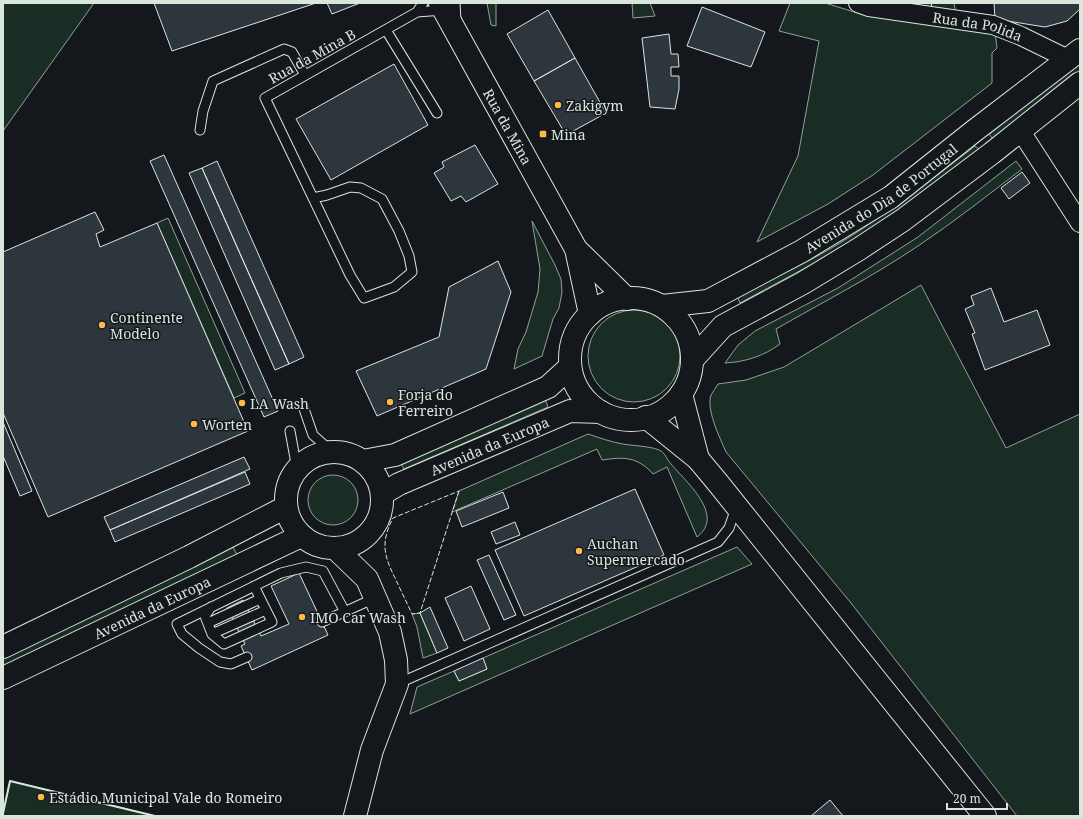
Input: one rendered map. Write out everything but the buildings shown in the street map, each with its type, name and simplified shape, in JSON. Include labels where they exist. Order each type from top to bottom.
[{"type":"main road","name":"Rua da Mina","points":[[446,5],[456,33],[576,249]]},
{"type":"main road","name":"Avenida do Dia de Portugal","points":[[662,306],[708,300],[802,251],[890,197],[1074,55]]},
{"type":"main road","name":"Avenida do Dia de Portugal","points":[[693,359],[723,326],[803,283],[891,229],[992,153],[1080,83]]},
{"type":"main road","points":[[576,249],[627,299]]},
{"type":"main road","points":[[576,249],[590,314]]},
{"type":"main road","points":[[639,298],[662,306],[676,317],[687,332],[693,359],[691,374],[684,391],[668,408],[655,415],[639,420],[617,418],[601,412],[590,404],[578,388],[570,367],[574,338],[583,322],[597,308],[613,300],[639,298]]},
{"type":"main road","name":"Avenida da Europa","points":[[363,461],[394,455],[548,387],[570,367]]},
{"type":"main road","points":[[681,394],[698,459]]},
{"type":"main road","name":"Avenida da Europa","points":[[382,494],[399,484],[570,411],[601,412]]},
{"type":"main road","points":[[646,417],[698,459],[985,816]]},
{"type":"main road","points":[[332,452],[348,454],[363,461],[372,470],[379,481],[382,494],[381,514],[368,535],[359,542],[348,547],[336,548],[323,547],[311,543],[300,536],[290,522],[286,507],[287,487],[290,478],[297,469],[315,455],[332,452]]},
{"type":"main road","name":"Avenida da Europa","points":[[3,647],[189,557],[286,507]]},
{"type":"main road","points":[[368,535],[371,589]]},
{"type":"main road","name":"Avenida da Europa","points":[[3,678],[300,536]]},
{"type":"main road","points":[[336,548],[371,589],[390,632],[396,660],[397,684],[372,750],[355,816]]},
{"type":"street","name":"Rua da Polida","points":[[858,3],[869,7],[993,25],[1074,55]]},
{"type":"street","points":[[1020,130],[1080,223]]},
{"type":"lane","points":[[417,12],[422,3]]},
{"type":"lane","points":[[417,12],[446,5]]},
{"type":"lane","name":"Rua da Mina B","points":[[313,198],[327,195],[350,186],[361,188],[382,199],[399,231],[409,256],[412,272],[394,287],[364,298],[350,275],[313,198],[266,98],[417,12]]},
{"type":"lane","points":[[386,30],[437,113]]},
{"type":"lane","points":[[200,130],[203,110],[213,81],[284,49],[292,52],[305,75]]},
{"type":"lane","points":[[303,406],[313,435],[332,452]]},
{"type":"lane","points":[[290,431],[297,469]]},
{"type":"lane","points":[[397,684],[718,542],[729,528],[737,507]]},
{"type":"lane","points":[[247,657],[230,664],[220,662],[182,634],[177,624],[281,572],[306,567],[323,571],[345,612]]},
{"type":"lane","points":[[212,606],[205,616],[212,634],[224,644],[272,622],[254,586]]},
{"type":"lane","points":[[322,622],[345,612],[371,589]]},
{"type":"lane","points":[[208,623],[260,599]]},
{"type":"lane","points":[[212,634],[266,610]]},
{"type":"green space","points":[[3,3],[94,3],[3,131]]},
{"type":"green space","points":[[487,3],[496,3],[496,26],[491,25]]},
{"type":"green space","points":[[632,3],[650,3],[655,16],[633,18]]},
{"type":"green space","points":[[790,3],[825,3],[861,14],[933,23],[931,3],[954,3],[958,24],[995,32],[997,48],[992,53],[992,83],[873,175],[828,204],[757,242],[798,156],[819,41],[779,31]]},
{"type":"green space","points":[[1080,64],[1080,71],[993,139],[989,134]]},
{"type":"green space","points":[[975,146],[979,149],[880,224],[844,247],[740,303],[737,296],[802,264],[840,243],[892,209]]},
{"type":"green space","points":[[1016,161],[1022,169],[931,237],[883,268],[776,329],[780,344],[754,358],[725,363],[738,345],[755,331],[838,288],[918,237]]},
{"type":"green space","points":[[168,218],[245,393],[234,398],[157,223]]},
{"type":"green space","points":[[532,221],[561,279],[562,292],[559,308],[553,319],[542,356],[514,369],[518,349],[526,332],[538,292],[540,269]]},
{"type":"green space","points":[[921,285],[1006,448],[1080,414],[1080,816],[1017,816],[851,603],[726,452],[712,416],[710,408],[711,395],[718,384],[746,380],[784,367]]},
{"type":"green space","points":[[634,310],[643,311],[660,318],[672,330],[679,347],[679,365],[672,382],[660,394],[643,401],[634,402],[625,401],[608,394],[596,382],[589,365],[588,356],[589,347],[596,330],[608,318],[625,311]]},
{"type":"green space","points":[[545,399],[548,407],[404,469],[400,462]]},
{"type":"green space","points":[[588,434],[614,442],[661,451],[700,499],[705,509],[707,519],[705,528],[697,537],[667,467],[653,474],[641,464],[629,459],[617,458],[602,460],[597,449],[452,512],[459,491]]},
{"type":"green space","points":[[328,475],[338,475],[351,482],[358,495],[358,505],[351,518],[338,525],[328,525],[319,521],[312,514],[308,505],[308,495],[312,486],[319,479]]},
{"type":"green space","points":[[233,547],[237,555],[3,669],[3,659]]},
{"type":"green space","points":[[737,547],[752,564],[410,714],[417,687],[454,671],[459,681],[487,669],[483,658]]},
{"type":"green space","points":[[420,613],[437,653],[423,658],[417,627],[412,614]]},
{"type":"green space","name":"Estádio Municipal Vale do Romeiro","points":[[10,781],[147,814],[155,816],[3,816]]},
{"type":"fence","points":[[459,491],[420,613],[412,614],[386,556],[385,542],[389,527],[393,518],[459,491]]},
{"type":"wall","points":[[3,813],[10,781],[155,816]]},
{"type":"place","name":"Zakigym","points":[[558,105]]},
{"type":"place","name":"Mina","points":[[543,134]]},
{"type":"place","name":"Continente Modelo","points":[[102,325]]},
{"type":"place","name":"Forja do Ferreiro","points":[[390,402]]},
{"type":"place","name":"LA Wash","points":[[242,403]]},
{"type":"place","name":"Worten","points":[[194,424]]},
{"type":"place","name":"Auchan Supermercado","points":[[579,551]]},
{"type":"place","name":"IMO Car Wash","points":[[302,617]]},
{"type":"place","name":"Estádio Municipal Vale do Romeiro","points":[[41,797]]}]
